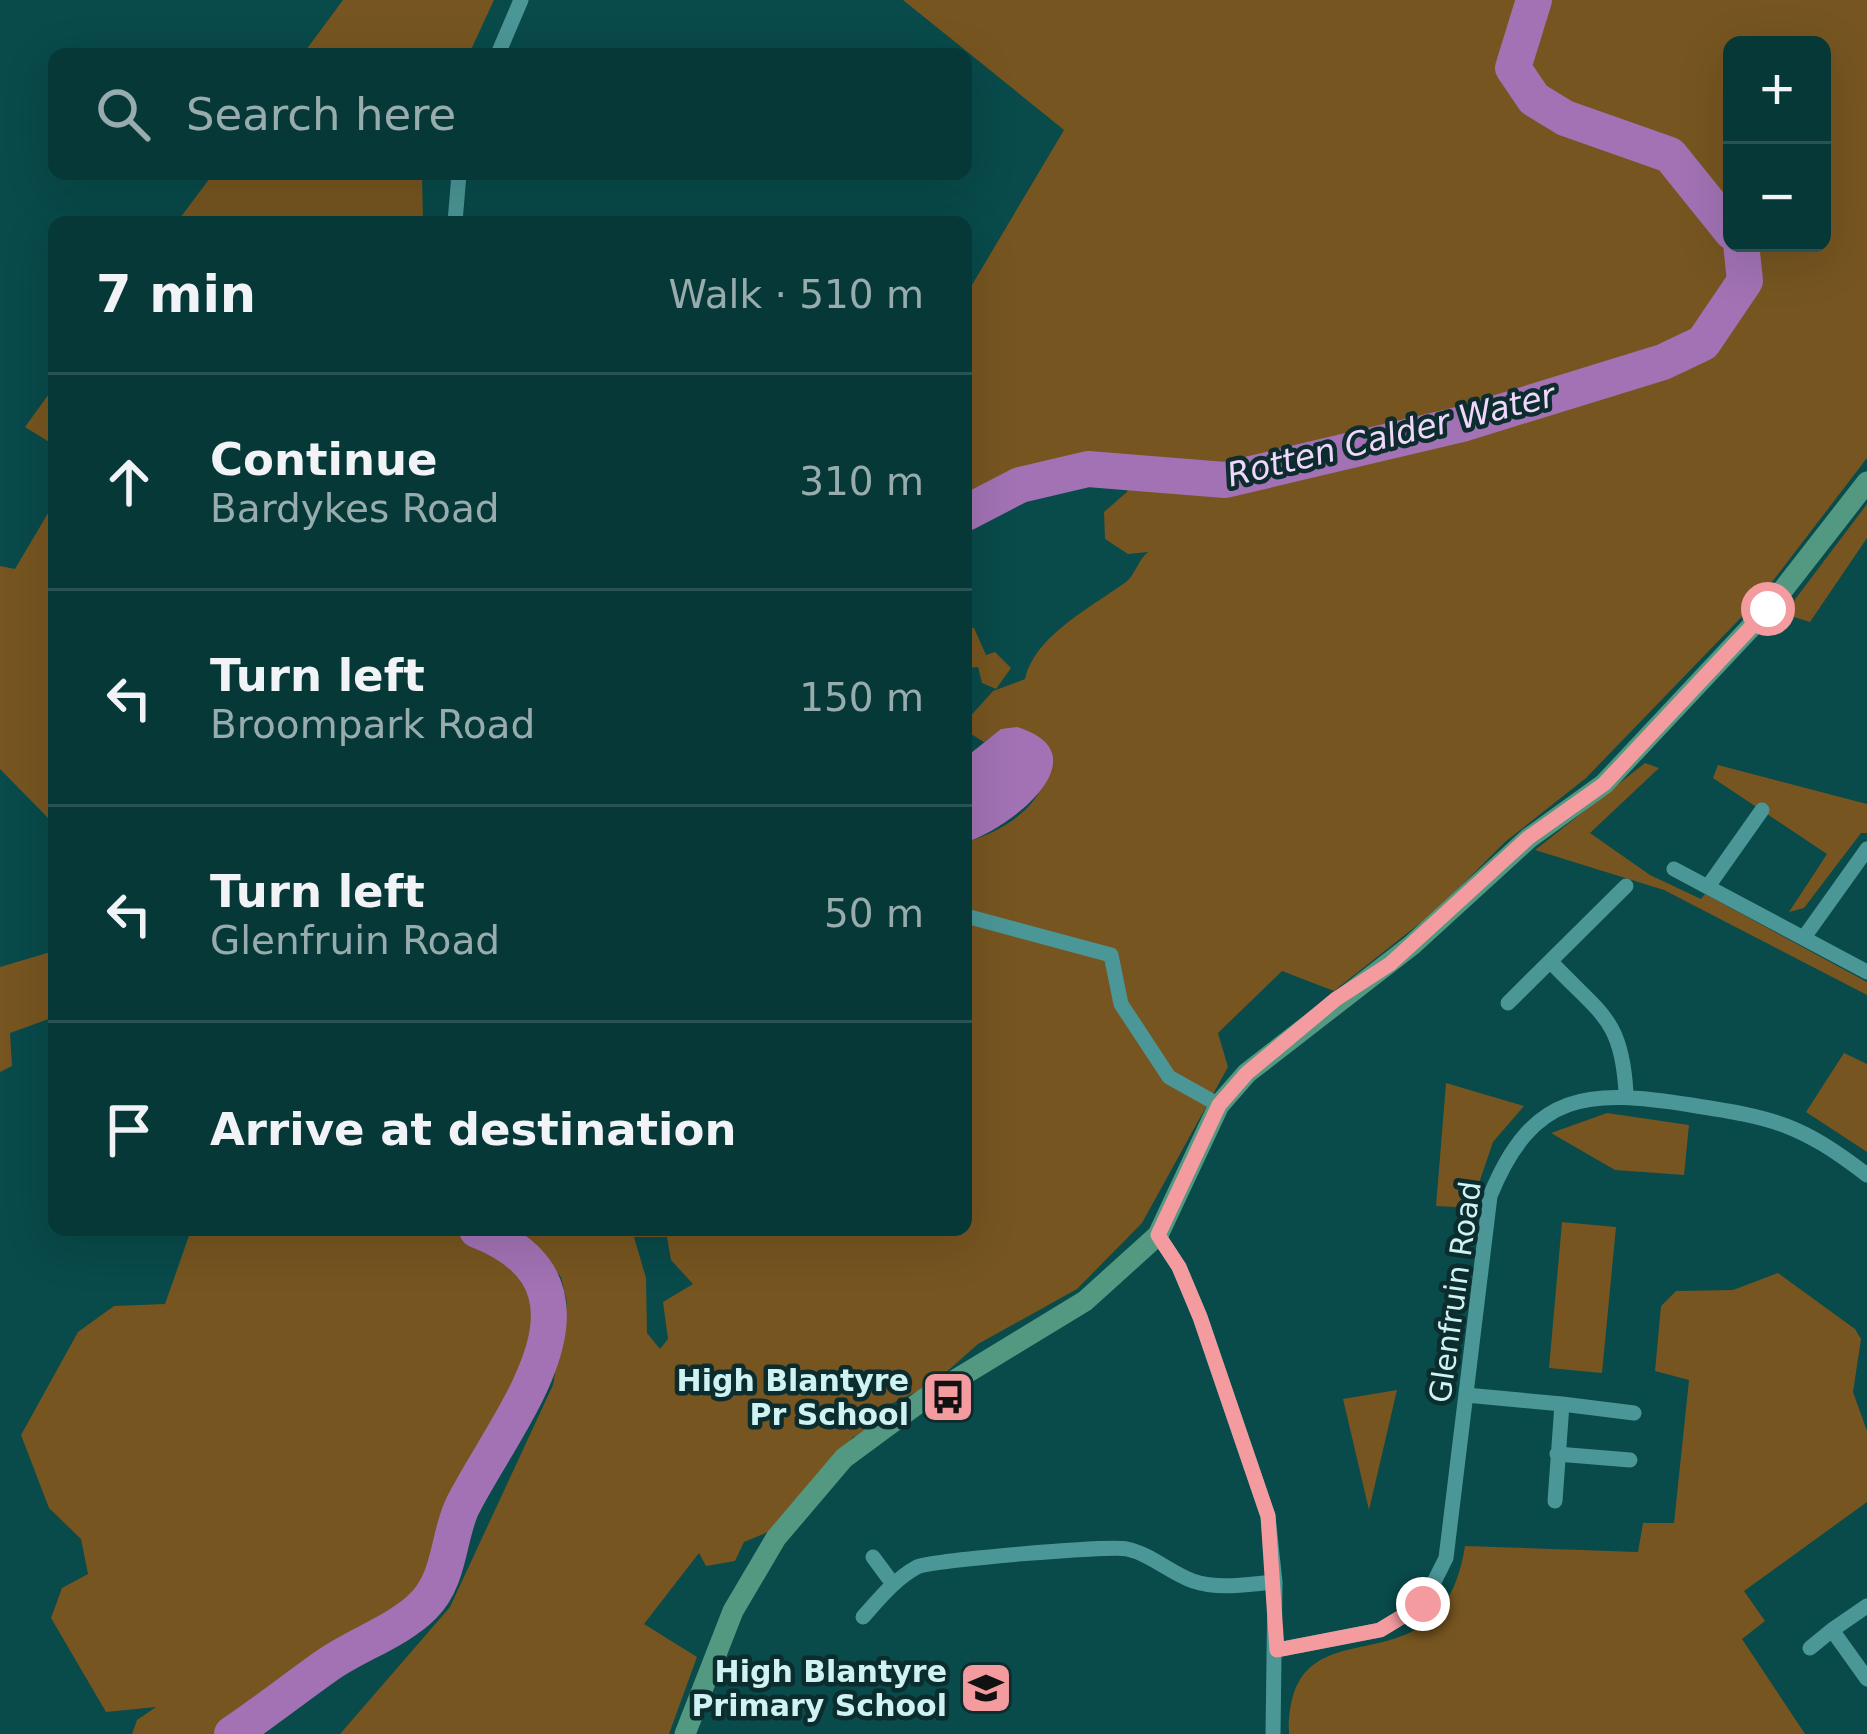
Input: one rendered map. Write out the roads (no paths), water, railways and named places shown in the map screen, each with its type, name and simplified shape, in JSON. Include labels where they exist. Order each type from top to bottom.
[{"type":"main road","points":[[685,1734],[734,1611],[776,1538],[844,1458],[924,1400],[1085,1301],[1158,1235],[1219,1105],[1277,1045],[1390,964],[1528,838],[1604,784],[1768,609],[1867,482]]},
{"type":"street","points":[[500,48],[520,0]]},
{"type":"street","points":[[456,216],[458,180]]},
{"type":"street","points":[[1709,885],[1762,810]]},
{"type":"street","points":[[1805,935],[1867,849]]},
{"type":"street","points":[[1674,869],[1867,972]]},
{"type":"street","points":[[1508,1003],[1627,886]]},
{"type":"street","points":[[972,918],[1111,955],[1121,1004],[1169,1077],[1219,1105]]},
{"type":"street","points":[[1551,962],[1616,1030],[1624,1047],[1626,1094]]},
{"type":"street","name":"Glenfruin Road","points":[[1277,1650],[1380,1630],[1423,1604],[1446,1558],[1490,1196],[1505,1158],[1520,1137],[1555,1111],[1626,1094],[1769,1116],[1823,1142],[1867,1175]]},
{"type":"street","points":[[1158,1235],[1179,1267],[1200,1317],[1268,1516],[1277,1650],[1273,1734]]},
{"type":"street","points":[[1466,1395],[1634,1413]]},
{"type":"street","points":[[1555,1501],[1562,1404]]},
{"type":"street","points":[[1557,1454],[1630,1460]]},
{"type":"street","points":[[863,1617],[893,1584],[920,1565],[964,1557],[1056,1554],[1103,1544],[1134,1550],[1194,1582],[1228,1586],[1275,1582]]},
{"type":"street","points":[[872,1557],[893,1584]]},
{"type":"street","points":[[1810,1648],[1867,1606]]},
{"type":"street","points":[[1832,1630],[1867,1679]]},
{"type":"waterway","name":"Rotten Calder Water","points":[[1534,0],[1513,68],[1534,99],[1565,118],[1670,155],[1723,221]]},
{"type":"waterway","name":"Rotten Calder Water","points":[[972,510],[1020,485],[1088,469],[1225,480],[1462,424],[1663,362],[1703,343],[1745,281],[1742,252]]},
{"type":"waterway","name":"Rotten Calder Water","points":[[232,1734],[329,1664],[413,1615],[439,1583],[463,1505],[526,1395],[542,1356],[549,1319],[543,1285],[520,1255],[487,1236]]},
{"type":"place","name":"High Blantyre Pr School","points":[[948,1397]]},
{"type":"place","name":"High Blantyre Primary School","points":[[986,1688]]}]
